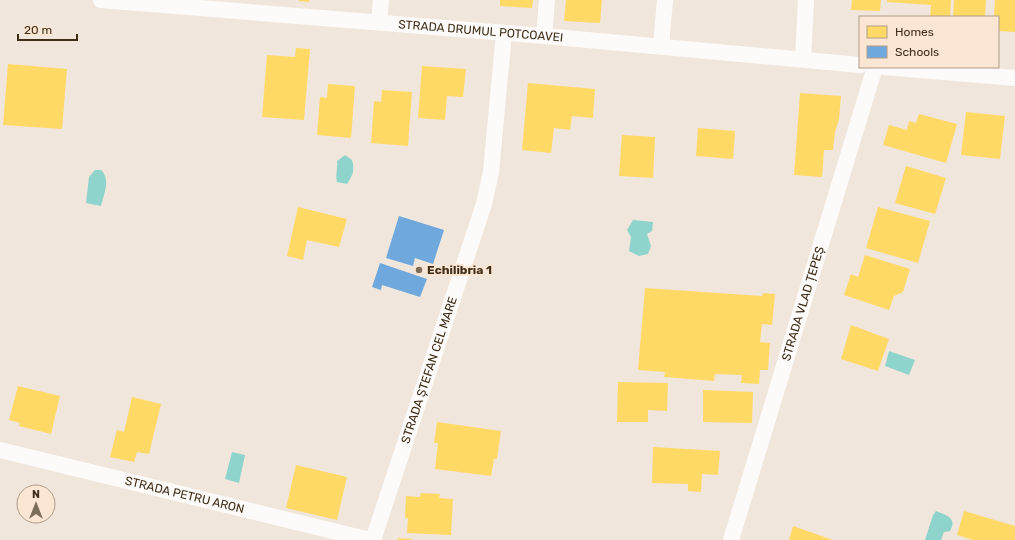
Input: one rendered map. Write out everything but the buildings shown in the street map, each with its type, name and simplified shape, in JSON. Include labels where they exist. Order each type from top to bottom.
[{"type":"street","name":"STRADA DRUMUL POTCOAVEI","points":[[101,0],[263,6],[379,22],[859,65]]},
{"type":"street","points":[[379,22],[381,0]]},
{"type":"street","points":[[544,36],[547,0]]},
{"type":"street","points":[[661,46],[665,0]]},
{"type":"street","points":[[802,59],[806,0]]},
{"type":"street","name":"STRADA ȘTEFAN CEL MARE","points":[[373,540],[484,204],[491,172],[504,33]]},
{"type":"street","name":"STRADA VLAD ȚEPEȘ","points":[[731,540],[875,68]]},
{"type":"street","points":[[896,68],[1015,78]]},
{"type":"street","name":"STRADA PETRU ARON","points":[[0,450],[370,540]]},
{"type":"water","points":[[345,155],[352,160],[353,167],[352,175],[347,184],[337,182],[336,179],[337,161]]},
{"type":"water","points":[[95,170],[101,170],[106,178],[106,187],[101,206],[86,203],[89,177]]},
{"type":"water","points":[[633,220],[653,222],[652,231],[647,234],[651,246],[648,254],[639,256],[629,251],[631,237],[627,230]]},
{"type":"water","points":[[889,351],[915,360],[909,375],[885,366]]},
{"type":"water","points":[[232,452],[245,455],[239,483],[225,479]]},
{"type":"water","points":[[936,511],[944,514],[952,520],[952,527],[950,531],[944,532],[941,540],[925,540],[933,515]]},
{"type":"place","name":"Echilibria 1","points":[[419,270]]}]
